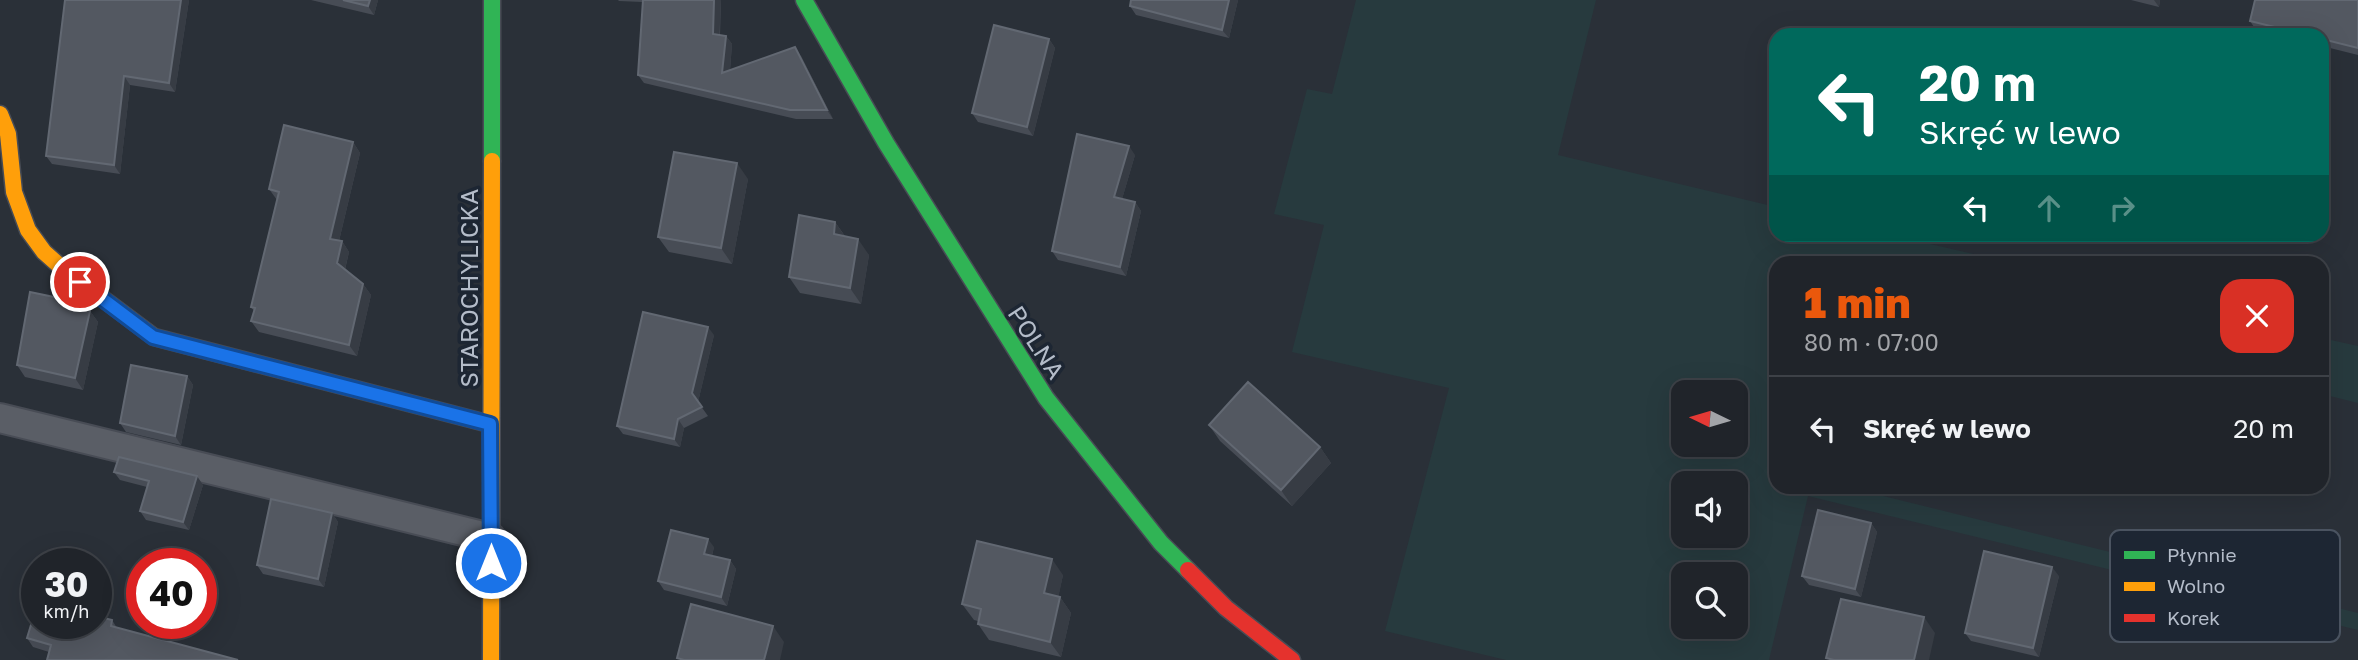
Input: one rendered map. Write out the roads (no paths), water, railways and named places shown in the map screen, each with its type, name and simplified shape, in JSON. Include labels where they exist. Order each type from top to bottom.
[{"type":"street","name":"STAROCHYLICKA","points":[[491,660],[492,0]]},
{"type":"street","name":"POLNA","points":[[803,0],[953,253],[1046,398],[1161,543],[1226,608],[1292,660]]},
{"type":"street","points":[[0,114],[8,134],[14,192],[28,230],[44,252],[62,268],[153,337],[490,424]]},
{"type":"lane","points":[[0,418],[491,538]]}]
